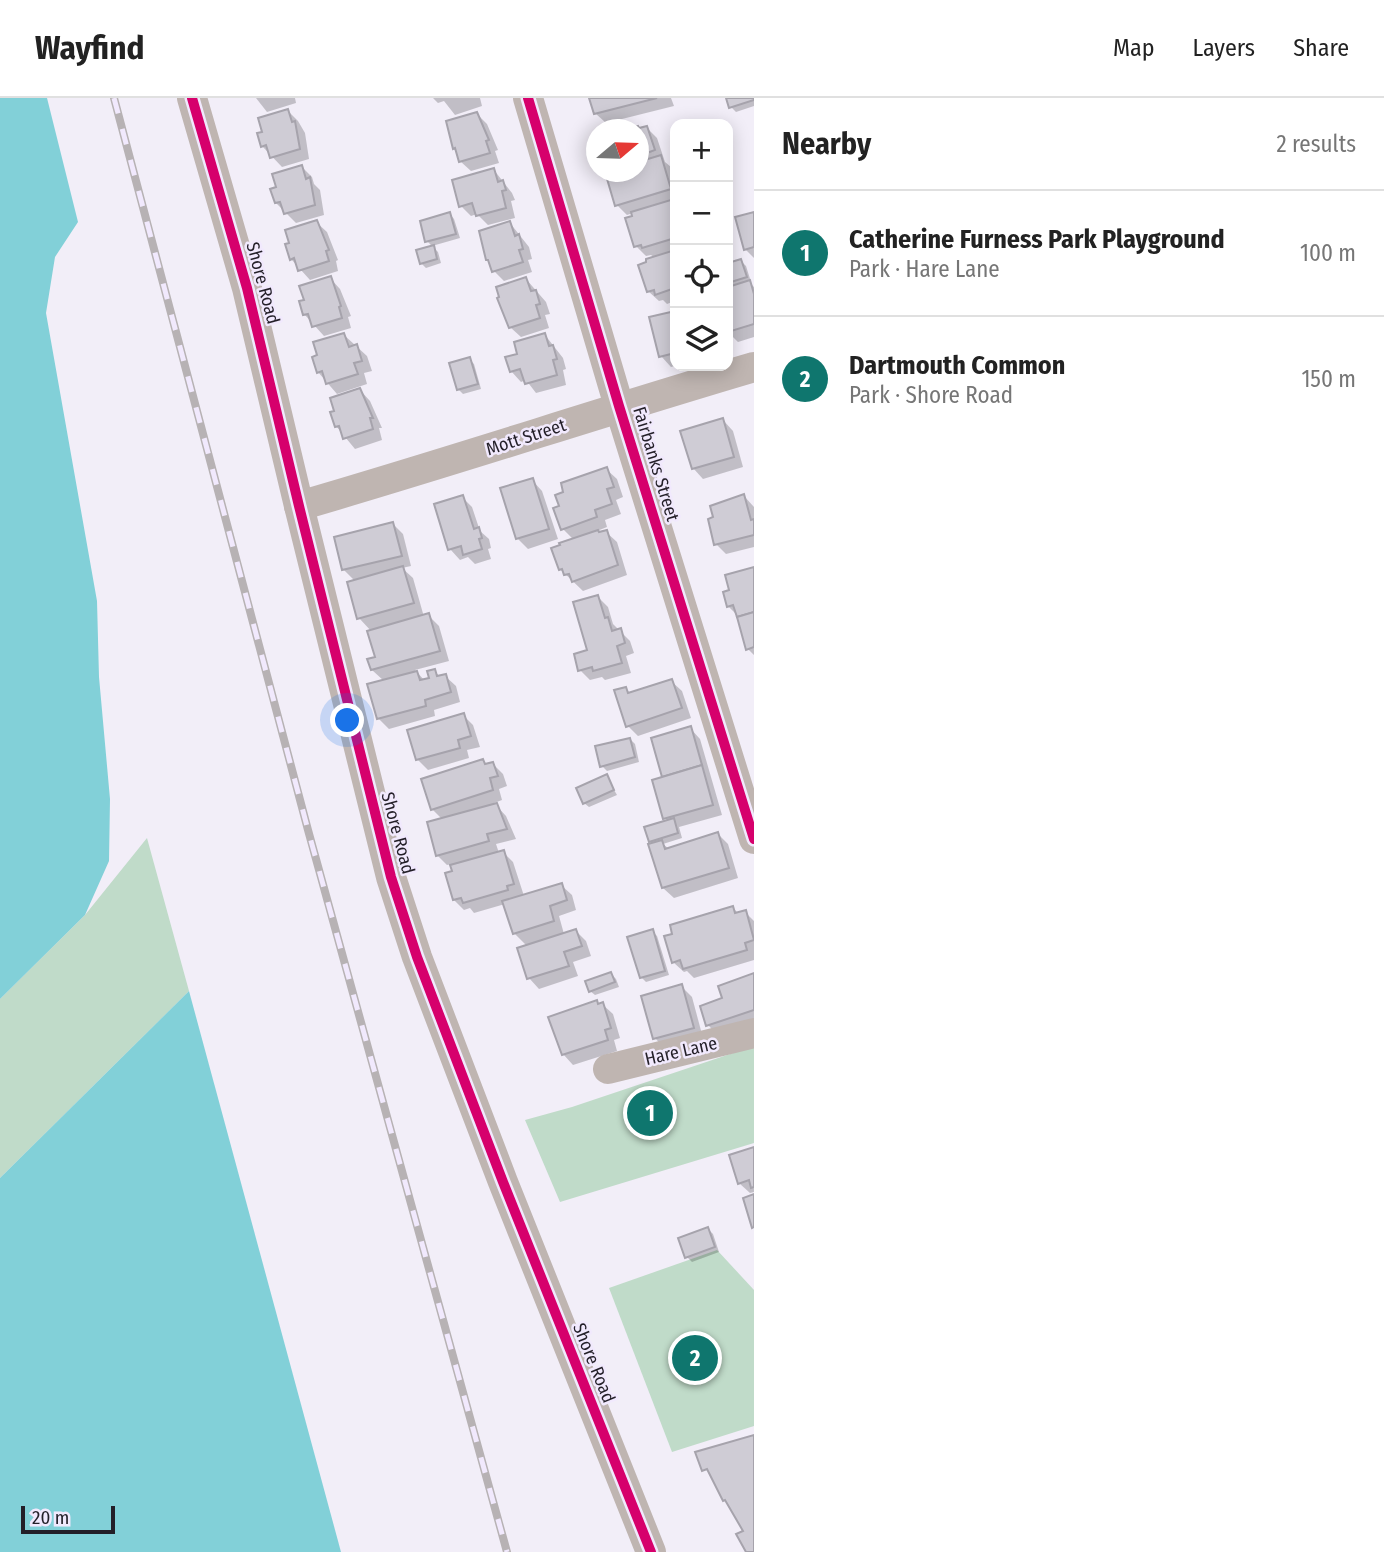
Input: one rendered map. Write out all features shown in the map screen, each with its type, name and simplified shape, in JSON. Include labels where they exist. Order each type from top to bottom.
[{"type":"street","name":"Shore Road","points":[[192,98],[247,288],[378,829],[417,957],[503,1182],[651,1552]]},
{"type":"street","name":"Fairbanks Street","points":[[528,98],[619,406],[754,839]]},
{"type":"street","name":"Mott Street","points":[[299,506],[465,457],[619,406],[754,368]]},
{"type":"street","name":"Hare Lane","points":[[608,1069],[754,1034]]},
{"type":"green space","points":[[147,838],[189,991],[0,1178],[0,999],[85,915]]},
{"type":"green space","points":[[754,1046],[754,1143],[560,1202],[525,1120]]},
{"type":"green space","points":[[717,1250],[754,1290],[754,1426],[672,1452],[609,1288]]},
{"type":"water","points":[[0,98],[47,98],[78,222],[55,257],[46,313],[97,601],[99,677],[110,799],[109,861],[85,915],[0,999]]},
{"type":"water","points":[[189,991],[341,1552],[0,1552],[0,1178]]},
{"type":"building","points":[[589,98],[657,98],[594,114]]},
{"type":"building","points":[[726,98],[754,98],[754,100],[729,108]]},
{"type":"building","points":[[288,109],[292,122],[295,121],[300,149],[270,158],[266,145],[261,147],[257,133],[262,132],[258,118]]},
{"type":"building","points":[[477,112],[489,140],[486,141],[490,153],[459,162],[446,121]]},
{"type":"building","points":[[649,132],[655,150],[649,152]]},
{"type":"building","points":[[661,155],[670,189],[615,206],[608,182],[649,182],[649,159]]},
{"type":"building","points":[[302,165],[306,179],[310,177],[315,205],[284,214],[280,202],[275,203],[270,189],[276,187],[272,174]]},
{"type":"building","points":[[494,168],[498,182],[503,180],[506,190],[502,191],[506,208],[476,216],[472,203],[459,207],[452,180]]},
{"type":"building","points":[[670,200],[670,240],[642,248],[641,245],[634,247],[625,218],[632,216],[631,212]]},
{"type":"building","points":[[450,212],[456,234],[425,242],[420,221]]},
{"type":"building","points":[[754,212],[754,247],[744,250],[735,217]]},
{"type":"building","points":[[317,220],[329,250],[326,251],[329,261],[298,271],[294,258],[290,260],[285,244],[289,243],[285,230]]},
{"type":"building","points":[[510,221],[515,236],[519,234],[523,249],[519,250],[523,262],[492,272],[479,231]]},
{"type":"building","points":[[434,245],[437,259],[420,264],[416,250]]},
{"type":"building","points":[[670,252],[670,290],[655,295],[654,290],[647,292],[638,265],[646,262],[646,259]]},
{"type":"building","points":[[741,259],[747,277],[733,281],[733,261]]},
{"type":"building","points":[[331,276],[342,318],[312,327],[308,314],[303,315],[299,301],[304,300],[299,286]]},
{"type":"building","points":[[526,277],[531,291],[536,290],[540,304],[536,305],[540,318],[509,328],[497,298],[496,287]]},
{"type":"building","points":[[750,280],[754,294],[754,324],[733,330],[733,308],[733,285]]},
{"type":"building","points":[[670,312],[670,354],[659,357],[649,317]]},
{"type":"building","points":[[344,333],[349,347],[357,344],[362,361],[354,363],[358,374],[326,384],[322,371],[317,373],[312,357],[317,355],[313,342]]},
{"type":"building","points":[[545,333],[549,346],[553,345],[557,359],[553,360],[557,375],[525,384],[520,369],[510,372],[505,357],[517,354],[514,342]]},
{"type":"building","points":[[470,357],[478,384],[457,390],[449,363]]},
{"type":"building","points":[[360,388],[373,418],[370,418],[373,429],[343,439],[330,412],[334,411],[330,398]]},
{"type":"building","points":[[723,418],[734,457],[692,469],[680,431]]},
{"type":"building","points":[[607,467],[614,487],[607,489],[612,504],[595,510],[597,517],[561,530],[553,508],[559,506],[555,495],[563,492],[561,483]]},
{"type":"building","points":[[533,478],[549,529],[516,539],[500,488]]},
{"type":"building","points":[[744,494],[751,520],[754,519],[754,535],[714,545],[708,519],[713,517],[710,506]]},
{"type":"building","points":[[463,495],[474,529],[479,527],[482,549],[463,555],[461,546],[448,550],[434,504]]},
{"type":"building","points":[[393,522],[402,556],[342,570],[334,537]]},
{"type":"building","points":[[598,530],[607,530],[618,565],[572,582],[569,574],[564,575],[562,569],[559,570],[551,548]]},
{"type":"building","points":[[403,566],[414,603],[357,619],[347,582]]},
{"type":"building","points":[[754,567],[754,612],[737,617],[733,605],[727,607],[723,592],[729,590],[725,575]]},
{"type":"building","points":[[598,595],[612,631],[621,628],[625,643],[617,646],[622,663],[593,671],[592,667],[578,671],[574,654],[587,650],[573,602]]},
{"type":"building","points":[[754,612],[754,647],[746,650],[737,617]]},
{"type":"building","points":[[429,613],[440,651],[371,670],[367,659],[375,657],[367,631]]},
{"type":"building","points":[[435,669],[437,676],[446,674],[451,692],[425,700],[426,706],[377,719],[367,684],[417,671],[420,680],[429,678],[427,671]]},
{"type":"building","points":[[672,679],[682,708],[626,727],[614,690],[626,687],[628,693]]},
{"type":"building","points":[[464,713],[471,736],[458,740],[460,748],[416,760],[407,730]]},
{"type":"building","points":[[691,726],[702,765],[662,777],[651,738]]},
{"type":"building","points":[[630,738],[635,757],[600,767],[595,746]]},
{"type":"building","points":[[483,759],[485,764],[493,762],[498,776],[490,778],[493,790],[431,810],[421,779]]},
{"type":"building","points":[[702,765],[713,805],[663,819],[652,780]]},
{"type":"building","points":[[607,774],[614,790],[583,804],[576,788]]},
{"type":"building","points":[[497,803],[507,829],[487,834],[489,841],[436,856],[427,822]]},
{"type":"building","points":[[674,818],[678,833],[649,842],[644,827]]},
{"type":"building","points":[[718,832],[729,868],[662,888],[648,844],[662,840],[665,849]]},
{"type":"building","points":[[504,850],[514,884],[507,886],[508,890],[463,903],[461,898],[453,900],[445,873],[452,871],[450,865]]},
{"type":"building","points":[[562,883],[567,900],[550,906],[554,921],[513,934],[502,901]]},
{"type":"building","points":[[733,906],[735,913],[746,910],[754,940],[745,943],[747,950],[683,969],[680,960],[672,963],[664,936],[672,934],[670,925]]},
{"type":"building","points":[[576,929],[582,946],[564,952],[569,966],[527,979],[517,948]]},
{"type":"building","points":[[653,929],[665,971],[640,978],[627,937]]},
{"type":"building","points":[[611,972],[615,982],[589,992],[585,981]]},
{"type":"building","points":[[754,973],[754,1010],[706,1026],[700,1006],[722,998],[718,986]]},
{"type":"building","points":[[682,984],[694,1028],[653,1039],[641,996]]},
{"type":"building","points":[[597,1000],[598,1004],[603,1002],[611,1028],[605,1030],[608,1040],[562,1055],[548,1017]]},
{"type":"building","points":[[754,1147],[754,1187],[751,1188],[749,1180],[738,1184],[729,1155]]},
{"type":"building","points":[[754,1194],[754,1227],[752,1228],[743,1198]]},
{"type":"building","points":[[708,1227],[715,1247],[685,1258],[678,1238]]},
{"type":"building","points":[[754,1435],[754,1552],[746,1552],[736,1534],[743,1531],[725,1500],[723,1501],[707,1469],[702,1471],[695,1452]]},
{"type":"railway","points":[[114,98],[308,830],[507,1552]]},
{"type":"cycle path","points":[[192,98],[247,288],[391,877],[417,957],[503,1182],[651,1552]]},
{"type":"cycle path","points":[[528,98],[619,406],[754,839]]},
{"type":"place","name":"Catherine Furness Park Playground","points":[[650,1113]]},
{"type":"place","name":"Dartmouth Common","points":[[695,1358]]}]
